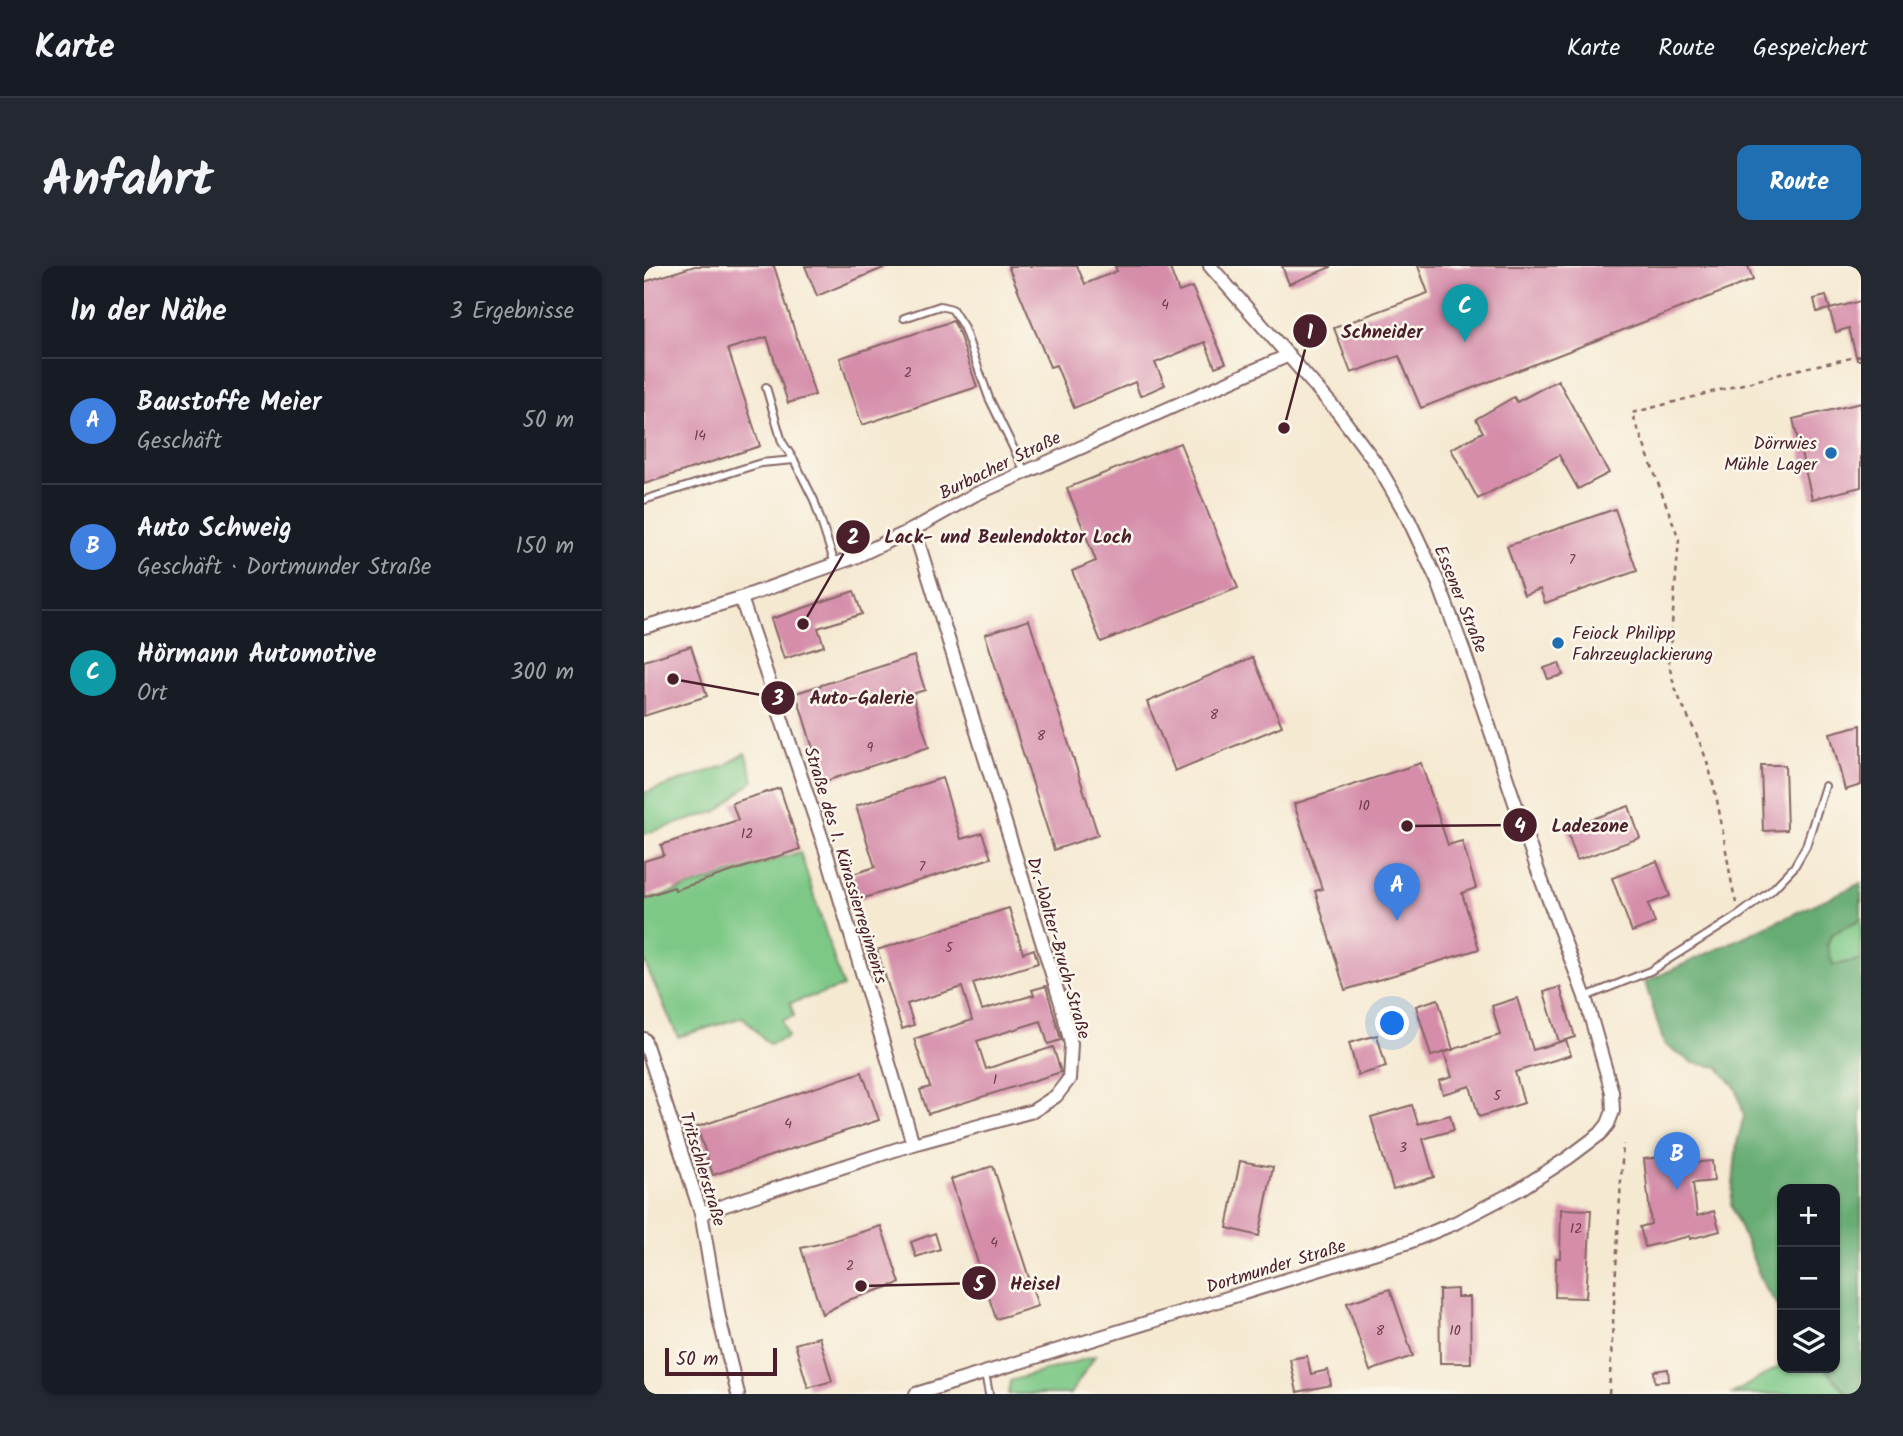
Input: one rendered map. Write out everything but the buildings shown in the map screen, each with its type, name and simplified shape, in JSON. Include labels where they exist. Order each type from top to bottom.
[{"type":"street","name":"Essener Straße","points":[[1210,266],[1337,411],[1378,466],[1407,516],[1438,582],[1585,997],[1606,1065],[1613,1111]]},
{"type":"street","name":"Burbacher Straße","points":[[644,627],[741,598],[835,564],[914,528],[1025,471],[1289,355]]},
{"type":"street","name":"Dr.-Walter-Bruch-Straße","points":[[701,1213],[913,1144],[1033,1111],[1056,1096],[1069,1079],[1071,1044],[1060,1003],[914,528]]},
{"type":"street","name":"Straße des 1. Kürassierregiments","points":[[741,598],[825,848],[913,1144]]},
{"type":"street","name":"Tritschlerstraße","points":[[644,1039],[701,1213],[719,1318],[738,1394]]},
{"type":"street","name":"Dortmunder Straße","points":[[916,1394],[1364,1258],[1455,1223],[1521,1189],[1568,1158],[1600,1134],[1613,1111]]},
{"type":"lane","points":[[904,318],[940,306],[952,309],[964,326],[989,398],[1025,471]]},
{"type":"lane","points":[[766,387],[782,442],[814,500],[835,564]]},
{"type":"lane","points":[[644,500],[761,463],[794,460]]},
{"type":"lane","points":[[1585,997],[1650,971],[1739,915],[1772,890],[1794,867],[1806,845],[1825,786]]},
{"type":"lane","points":[[985,1371],[989,1394]]},
{"type":"path","points":[[1739,915],[1714,791],[1702,749],[1672,681],[1669,662],[1679,540],[1632,413],[1804,368],[1861,356]]},
{"type":"path","points":[[1609,1394],[1623,1144]]},
{"type":"green space","points":[[745,753],[754,780],[718,811],[644,834],[644,793],[724,766]]},
{"type":"green space","points":[[800,852],[843,987],[790,1003],[794,1016],[782,1020],[788,1037],[769,1044],[743,1017],[678,1037],[644,961],[644,901]]},
{"type":"green space","points":[[1861,883],[1861,919],[1832,934],[1827,945],[1833,965],[1861,960],[1861,1394],[1847,1394],[1829,1373],[1840,1373],[1840,1184],[1777,1184],[1777,1305],[1764,1286],[1731,1205],[1737,1143],[1744,1116],[1736,1088],[1718,1067],[1693,1063],[1664,1044],[1645,982]]},
{"type":"green space","points":[[1861,919],[1861,960],[1832,965],[1827,945],[1832,934]]},
{"type":"green space","points":[[1095,1356],[1070,1394],[1008,1394],[1010,1381]]},
{"type":"green space","points":[[1777,1368],[1777,1373],[1829,1373],[1847,1394],[1732,1394]]},
{"type":"place","name":"Hörmann Automotive","points":[[1465,342]]},
{"type":"place","name":"Schneider","points":[[1284,428]]},
{"type":"place","name":"Dörrwies Mühle Lager","points":[[1831,453]]},
{"type":"place","name":"Lack- und Beulendoktor Loch","points":[[803,624]]},
{"type":"place","name":"Feiock Philipp Fahrzeuglackierung","points":[[1558,643]]},
{"type":"place","name":"Auto-Galerie","points":[[673,679]]},
{"type":"place","name":"Ladezone","points":[[1407,826]]},
{"type":"place","name":"Baustoffe Meier","points":[[1397,921]]},
{"type":"place","name":"Auto Schweig","points":[[1677,1190]]},
{"type":"place","name":"Heisel","points":[[861,1286]]}]
